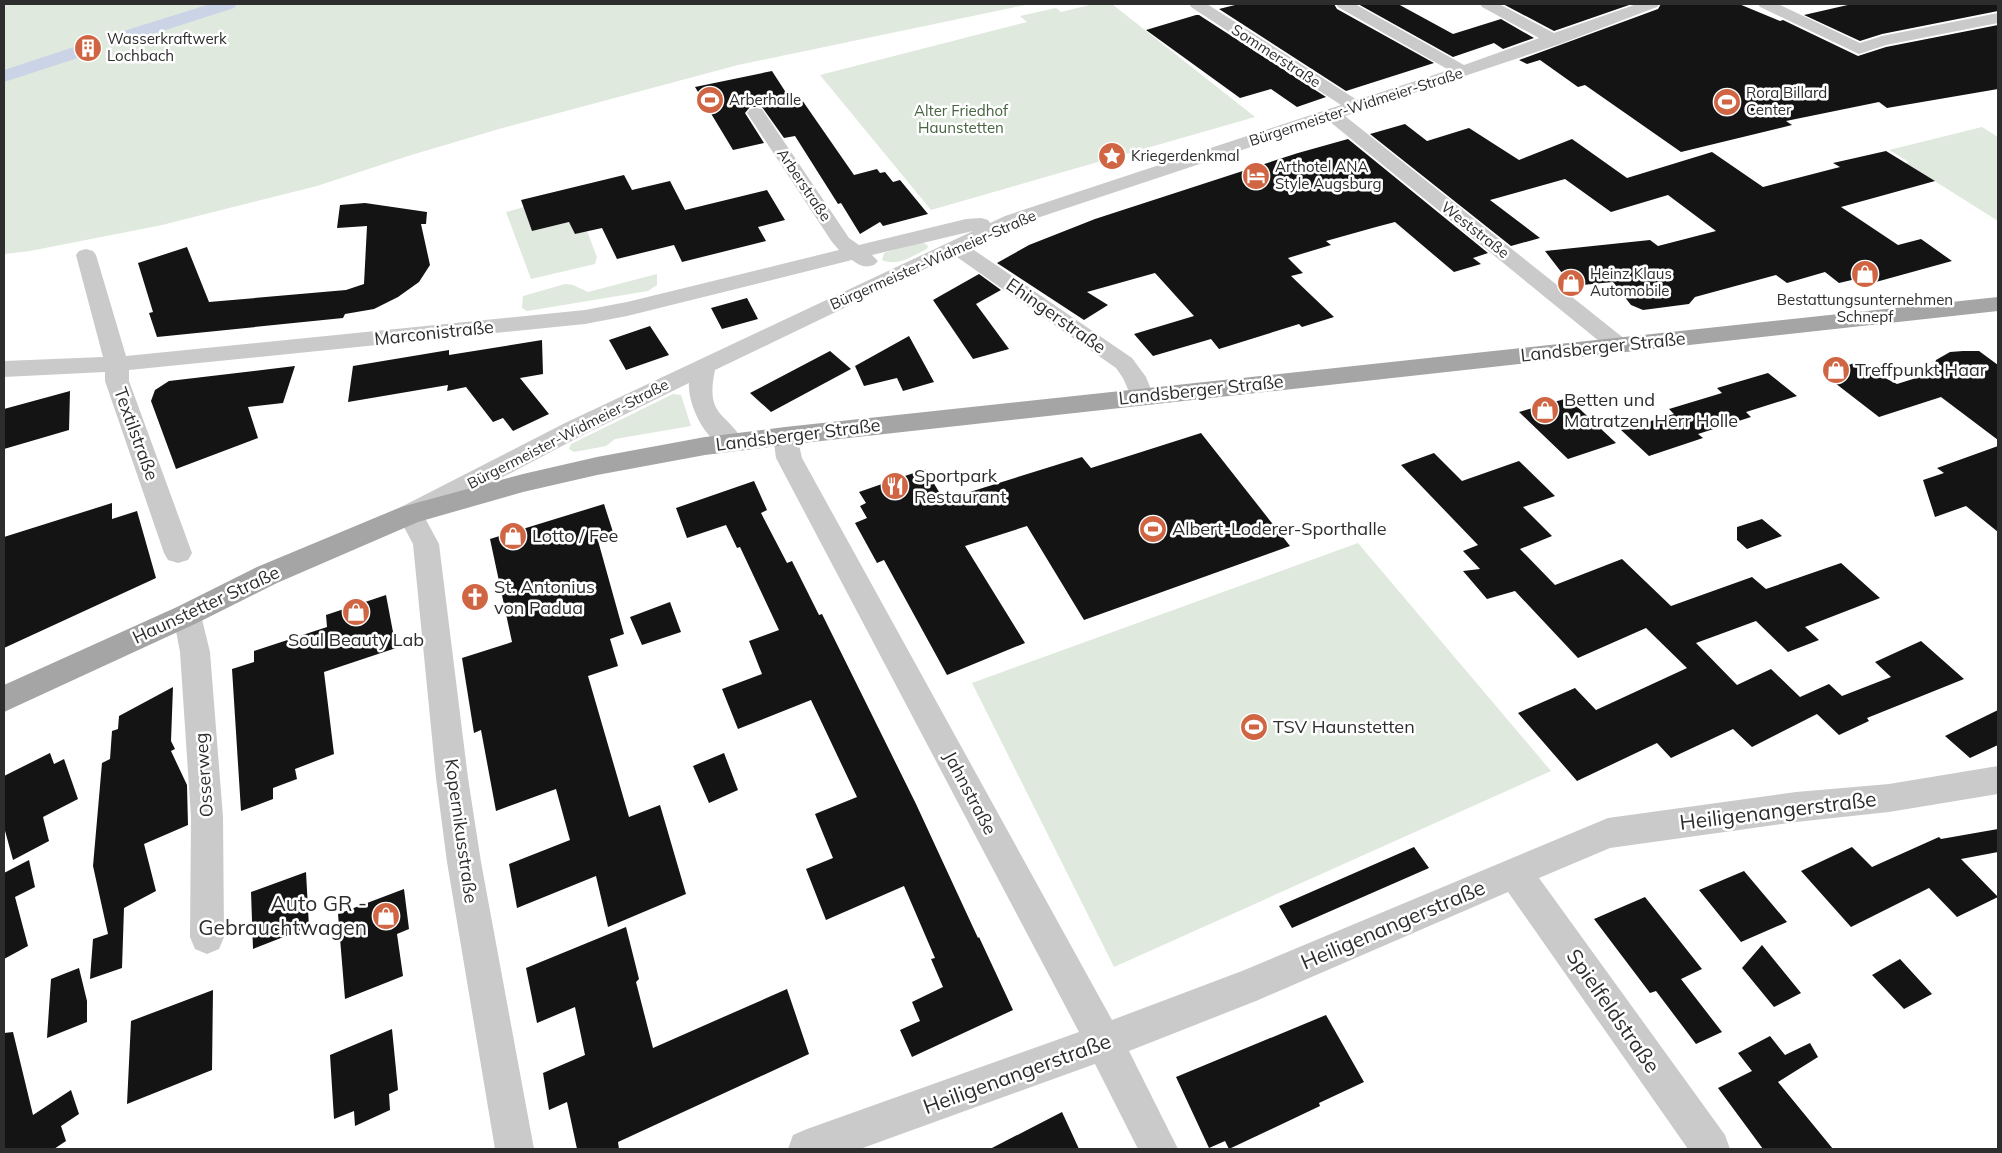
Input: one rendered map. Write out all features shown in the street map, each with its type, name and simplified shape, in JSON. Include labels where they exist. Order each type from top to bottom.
[{"type":"main road","name":"Landsberger Straße","points":[[410,514],[523,483],[597,466],[732,442],[1998,304]]},
{"type":"main road","name":"Haunstetter Straße","points":[[4,699],[187,615],[267,575],[410,514]]},
{"type":"street","name":"Sommerstraße","points":[[1197,4],[1356,107]]},
{"type":"street","points":[[1344,4],[1462,72]]},
{"type":"street","points":[[1488,4],[1554,40]]},
{"type":"street","name":"Bürgermeister-Widmeier-Straße","points":[[410,514],[704,366],[1012,220],[1462,72],[1650,4]]},
{"type":"street","points":[[1766,4],[1859,49],[1882,41],[1998,18]]},
{"type":"street","name":"Arberstraße","points":[[756,114],[842,242],[857,252]]},
{"type":"street","name":"Weststraße","points":[[1332,115],[1618,345]]},
{"type":"street","name":"Marconistraße","points":[[4,369],[117,364],[585,317],[635,307],[966,226],[1012,220]]},
{"type":"street","name":"Ehingerstraße","points":[[956,246],[1124,363],[1134,377],[1142,397]]},
{"type":"street","points":[[857,252],[887,279]]},
{"type":"street","name":"Textilstraße","points":[[86,255],[117,364],[117,381],[178,553]]},
{"type":"street","points":[[704,366],[699,384],[702,406],[715,426],[732,442]]},
{"type":"street","name":"Jahnstraße","points":[[784,436],[789,458],[1104,1042],[1159,1149]]},
{"type":"street","name":"Kopernikusstraße","points":[[410,514],[426,544],[451,768],[464,862],[514,1149]]},
{"type":"street","name":"Osserweg","points":[[187,615],[195,652],[207,817],[207,937]]},
{"type":"street","name":"Heiligenangerstraße","points":[[807,1149],[1104,1042],[1243,988],[1608,833],[1796,807],[1889,798],[1998,780]]},
{"type":"street","name":"Spielfeldstraße","points":[[1515,873],[1711,1149]]},
{"type":"green space","points":[[4,4],[1030,4],[738,65],[499,129],[317,186],[162,225],[30,251],[4,254]]},
{"type":"green space","name":"Alter Friedhof Haunstetten","points":[[1094,4],[1112,4],[1255,117],[931,210],[820,75],[1027,22],[1020,16],[1056,8],[1061,12]]},
{"type":"green space","points":[[1982,127],[1998,137],[1998,221],[1906,163],[1909,162],[1889,150]]},
{"type":"green space","points":[[524,207],[532,231],[569,222],[575,234],[587,231],[597,257],[595,264],[531,279],[506,212]]},
{"type":"green space","points":[[915,243],[924,243],[928,246],[927,249],[899,261],[888,262],[882,260],[884,253]]},
{"type":"green space","points":[[657,274],[657,285],[648,291],[527,311],[522,308],[523,296],[565,284],[573,285],[588,292]]},
{"type":"green space","points":[[673,394],[681,395],[691,426],[615,439],[606,446],[574,452],[569,449],[571,444]]},
{"type":"green space","name":"TSV Haunstetten","points":[[1358,543],[1551,771],[1114,967],[972,683]]},
{"type":"building","points":[[1239,4],[1334,4],[1337,9],[1434,63],[1346,91],[1219,9]]},
{"type":"building","points":[[1358,4],[1398,4],[1453,34],[1501,19],[1534,38],[1503,49],[1494,43],[1453,57]]},
{"type":"building","points":[[1503,4],[1632,4],[1554,31]]},
{"type":"building","points":[[1661,4],[1739,4],[1780,21],[1783,20],[1858,56],[1886,47],[1998,25],[1998,89],[1887,108],[1879,102],[1786,121],[1792,125],[1681,152],[1585,85],[1578,87],[1540,60],[1527,64],[1519,60],[1658,9]]},
{"type":"building","points":[[1852,4],[1998,4],[1998,11],[1882,34],[1860,41],[1804,15]]},
{"type":"building","points":[[1199,15],[1326,97],[1297,107],[1271,89],[1240,98],[1146,30]]},
{"type":"building","points":[[772,71],[792,102],[802,100],[854,175],[877,169],[880,173],[885,172],[893,182],[900,180],[928,214],[883,226],[880,222],[860,234],[841,203],[838,204],[795,136],[784,138],[762,107],[750,107],[745,113],[764,143],[733,150],[695,87]]},
{"type":"building","points":[[1405,124],[1427,141],[1469,128],[1519,160],[1572,139],[1627,178],[1712,152],[1763,187],[1840,167],[1833,163],[1886,151],[1935,181],[1841,207],[1898,245],[1921,239],[1952,261],[1865,285],[1856,279],[1839,283],[1825,272],[1787,283],[1776,275],[1695,297],[1689,304],[1643,310],[1631,305],[1613,282],[1572,286],[1545,251],[1650,240],[1658,246],[1716,231],[1668,195],[1611,212],[1565,179],[1490,200],[1540,238],[1511,246],[1370,134]]},
{"type":"building","points":[[1348,139],[1488,253],[1473,258],[1481,264],[1454,272],[1395,222],[1326,241],[1331,245],[1288,258],[1303,273],[1291,276],[1334,317],[1302,327],[1299,324],[1219,349],[1211,339],[1153,356],[1134,334],[1194,316],[1155,273],[1087,292],[1108,305],[1084,320],[997,263],[1029,245],[1095,219],[1298,153]]},
{"type":"building","points":[[624,175],[632,190],[670,181],[685,210],[767,190],[785,220],[758,227],[766,241],[682,262],[674,245],[617,259],[602,228],[575,234],[569,222],[532,231],[521,200]]},
{"type":"building","points":[[365,203],[427,212],[426,224],[421,224],[430,265],[419,282],[398,297],[374,309],[345,314],[343,318],[157,337],[149,313],[153,312],[138,263],[187,247],[209,302],[346,290],[364,284],[367,226],[337,228],[340,205]]},
{"type":"building","points":[[979,274],[1001,290],[976,304],[1009,349],[973,359],[933,300]]},
{"type":"building","points":[[747,298],[758,319],[722,329],[711,308]]},
{"type":"building","points":[[650,326],[669,355],[626,370],[609,340]]},
{"type":"building","points":[[909,336],[934,382],[903,391],[897,378],[864,386],[855,366]]},
{"type":"building","points":[[542,340],[543,374],[520,378],[549,414],[513,431],[503,418],[493,422],[466,387],[447,391],[448,385],[348,402],[353,366],[449,350],[449,355]]},
{"type":"building","points":[[830,351],[851,369],[771,412],[750,393]]},
{"type":"building","points":[[1979,351],[1998,365],[1998,440],[1941,397],[1879,417],[1822,373],[1858,362],[1869,370],[1897,384],[1932,373],[1936,360],[1950,352]]},
{"type":"building","points":[[295,366],[283,403],[248,407],[258,438],[176,469],[151,401],[155,390],[169,381]]},
{"type":"building","points":[[1768,373],[1797,396],[1746,412],[1751,417],[1698,434],[1703,438],[1649,456],[1621,430],[1674,414],[1669,409],[1722,393],[1717,388]]},
{"type":"building","points":[[70,391],[69,430],[4,449],[4,409]]},
{"type":"building","points":[[1568,398],[1616,443],[1568,459],[1519,412]]},
{"type":"building","name":"Albert-Loderer-Sporthalle","points":[[1201,433],[1290,546],[1084,620],[1027,526],[965,546],[1025,643],[947,675],[884,560],[877,563],[855,523],[867,518],[860,506],[866,503],[859,492],[925,469],[944,500],[1082,457],[1091,468]]},
{"type":"building","points":[[1998,446],[1998,532],[1966,506],[1935,517],[1923,480],[1944,473],[1937,468]]},
{"type":"building","points":[[1434,453],[1462,481],[1519,461],[1555,496],[1523,507],[1552,536],[1520,549],[1555,585],[1622,559],[1671,606],[1752,577],[1766,589],[1841,563],[1880,598],[1805,627],[1819,640],[1788,652],[1756,621],[1696,643],[1737,685],[1771,669],[1800,697],[1829,684],[1842,696],[1891,677],[1875,662],[1921,641],[1964,679],[1867,718],[1869,721],[1839,735],[1817,714],[1752,747],[1733,729],[1671,758],[1657,743],[1577,781],[1518,713],[1575,688],[1596,710],[1687,668],[1646,628],[1578,658],[1515,591],[1487,599],[1463,571],[1480,569],[1463,551],[1478,545],[1401,465]]},
{"type":"building","points":[[754,481],[767,510],[761,513],[787,563],[792,561],[819,615],[822,614],[916,804],[1013,1010],[912,1057],[900,1030],[920,1021],[912,1002],[943,987],[931,959],[935,958],[904,886],[826,920],[806,869],[833,858],[815,814],[857,797],[811,700],[738,729],[722,689],[762,674],[749,641],[779,630],[740,547],[737,548],[726,525],[687,538],[676,508]]},
{"type":"building","points":[[112,503],[112,519],[137,511],[156,578],[4,648],[4,537]]},
{"type":"building","points":[[604,504],[613,532],[597,537],[624,634],[610,639],[618,666],[588,676],[629,817],[660,805],[686,894],[608,927],[596,876],[517,908],[509,864],[570,840],[556,789],[496,811],[481,730],[474,733],[462,658],[512,642],[490,539]]},
{"type":"building","points":[[1762,519],[1782,536],[1747,549],[1737,540],[1737,527]]},
{"type":"building","points":[[386,595],[396,648],[324,672],[334,754],[295,769],[297,779],[273,788],[273,799],[241,811],[232,669],[254,662],[254,651],[327,627],[326,615]]},
{"type":"building","points":[[670,602],[681,632],[642,645],[630,617]]},
{"type":"building","points":[[173,687],[171,741],[175,749],[171,751],[187,785],[188,825],[144,844],[156,891],[124,908],[122,968],[90,979],[93,939],[108,934],[93,866],[102,763],[110,759],[112,731],[118,729],[119,716]]},
{"type":"building","points":[[1998,710],[1998,745],[1970,758],[1945,736]]},
{"type":"building","points":[[50,753],[54,764],[64,759],[78,799],[43,817],[49,841],[13,860],[4,827],[4,776]]},
{"type":"building","points":[[724,753],[738,790],[709,803],[693,766]]},
{"type":"building","points":[[1998,829],[1998,852],[1961,859],[1998,897],[1957,917],[1929,888],[1851,927],[1801,871],[1852,847],[1872,867],[1939,837],[1941,839]]},
{"type":"building","points":[[1414,847],[1429,868],[1292,928],[1279,906]]},
{"type":"building","points":[[29,860],[35,887],[15,897],[28,946],[4,959],[4,873]]},
{"type":"building","points":[[1744,871],[1787,922],[1741,942],[1699,890]]},
{"type":"building","points":[[306,872],[309,927],[253,949],[251,892]]},
{"type":"building","points":[[404,889],[409,929],[397,934],[403,976],[345,999],[338,914]]},
{"type":"building","points":[[1645,897],[1702,969],[1681,979],[1722,1032],[1696,1044],[1656,991],[1650,993],[1594,919]]},
{"type":"building","points":[[626,927],[639,979],[636,982],[653,1048],[787,989],[809,1054],[618,1142],[619,1149],[577,1149],[567,1102],[549,1110],[543,1073],[585,1055],[575,1007],[537,1023],[526,968]]},
{"type":"building","points":[[1762,945],[1801,993],[1774,1007],[1742,968]]},
{"type":"building","points":[[1900,959],[1932,994],[1904,1009],[1872,975]]},
{"type":"building","points":[[79,968],[87,1001],[87,1022],[47,1038],[51,979]]},
{"type":"building","points":[[213,990],[212,1070],[127,1104],[131,1021]]},
{"type":"building","points":[[1326,1015],[1364,1082],[1319,1103],[1320,1106],[1229,1149],[1225,1141],[1209,1148],[1176,1077]]},
{"type":"building","points":[[392,1029],[398,1090],[389,1094],[390,1110],[355,1126],[354,1111],[334,1119],[330,1055]]},
{"type":"building","points":[[13,1032],[33,1115],[71,1090],[79,1114],[61,1126],[66,1141],[54,1149],[4,1149],[4,1033]]},
{"type":"building","points":[[1770,1036],[1785,1055],[1810,1043],[1818,1057],[1778,1082],[1833,1149],[1763,1149],[1718,1088],[1752,1071],[1738,1053]]},
{"type":"building","points":[[1062,1112],[1079,1149],[990,1149]]},
{"type":"waterway","points":[[118,39],[228,4]]},
{"type":"waterway","points":[[4,76],[74,53]]},
{"type":"place","name":"Wasserkraftwerk Lochbach","points":[[88,48]]},
{"type":"place","name":"Arberhalle","points":[[710,100]]},
{"type":"place","name":"Rora Billard Center","points":[[1727,102]]},
{"type":"place","name":"Kriegerdenkmal","points":[[1112,156]]},
{"type":"place","name":"Arthotel ANA Style Augsburg","points":[[1256,176]]},
{"type":"place","name":"Bestattungsunternehmen Schnepf","points":[[1865,274]]},
{"type":"place","name":"Heinz Klaus Automobile","points":[[1571,283]]},
{"type":"place","name":"Treffpunkt Haar","points":[[1836,370]]},
{"type":"place","name":"Betten und Matratzen Herr Holle","points":[[1545,410]]},
{"type":"place","name":"Sportpark Restaurant","points":[[895,486]]},
{"type":"place","name":"Albert-Loderer-Sporthalle","points":[[1153,529]]},
{"type":"place","name":"Lotto / Fee","points":[[513,536]]},
{"type":"place","name":"St. Antonius von Padua","points":[[475,597]]},
{"type":"place","name":"Soul Beauty Lab","points":[[356,612]]},
{"type":"place","name":"TSV Haunstetten","points":[[1254,727]]},
{"type":"place","name":"Auto GR - Gebrauchtwagen","points":[[386,916]]}]
